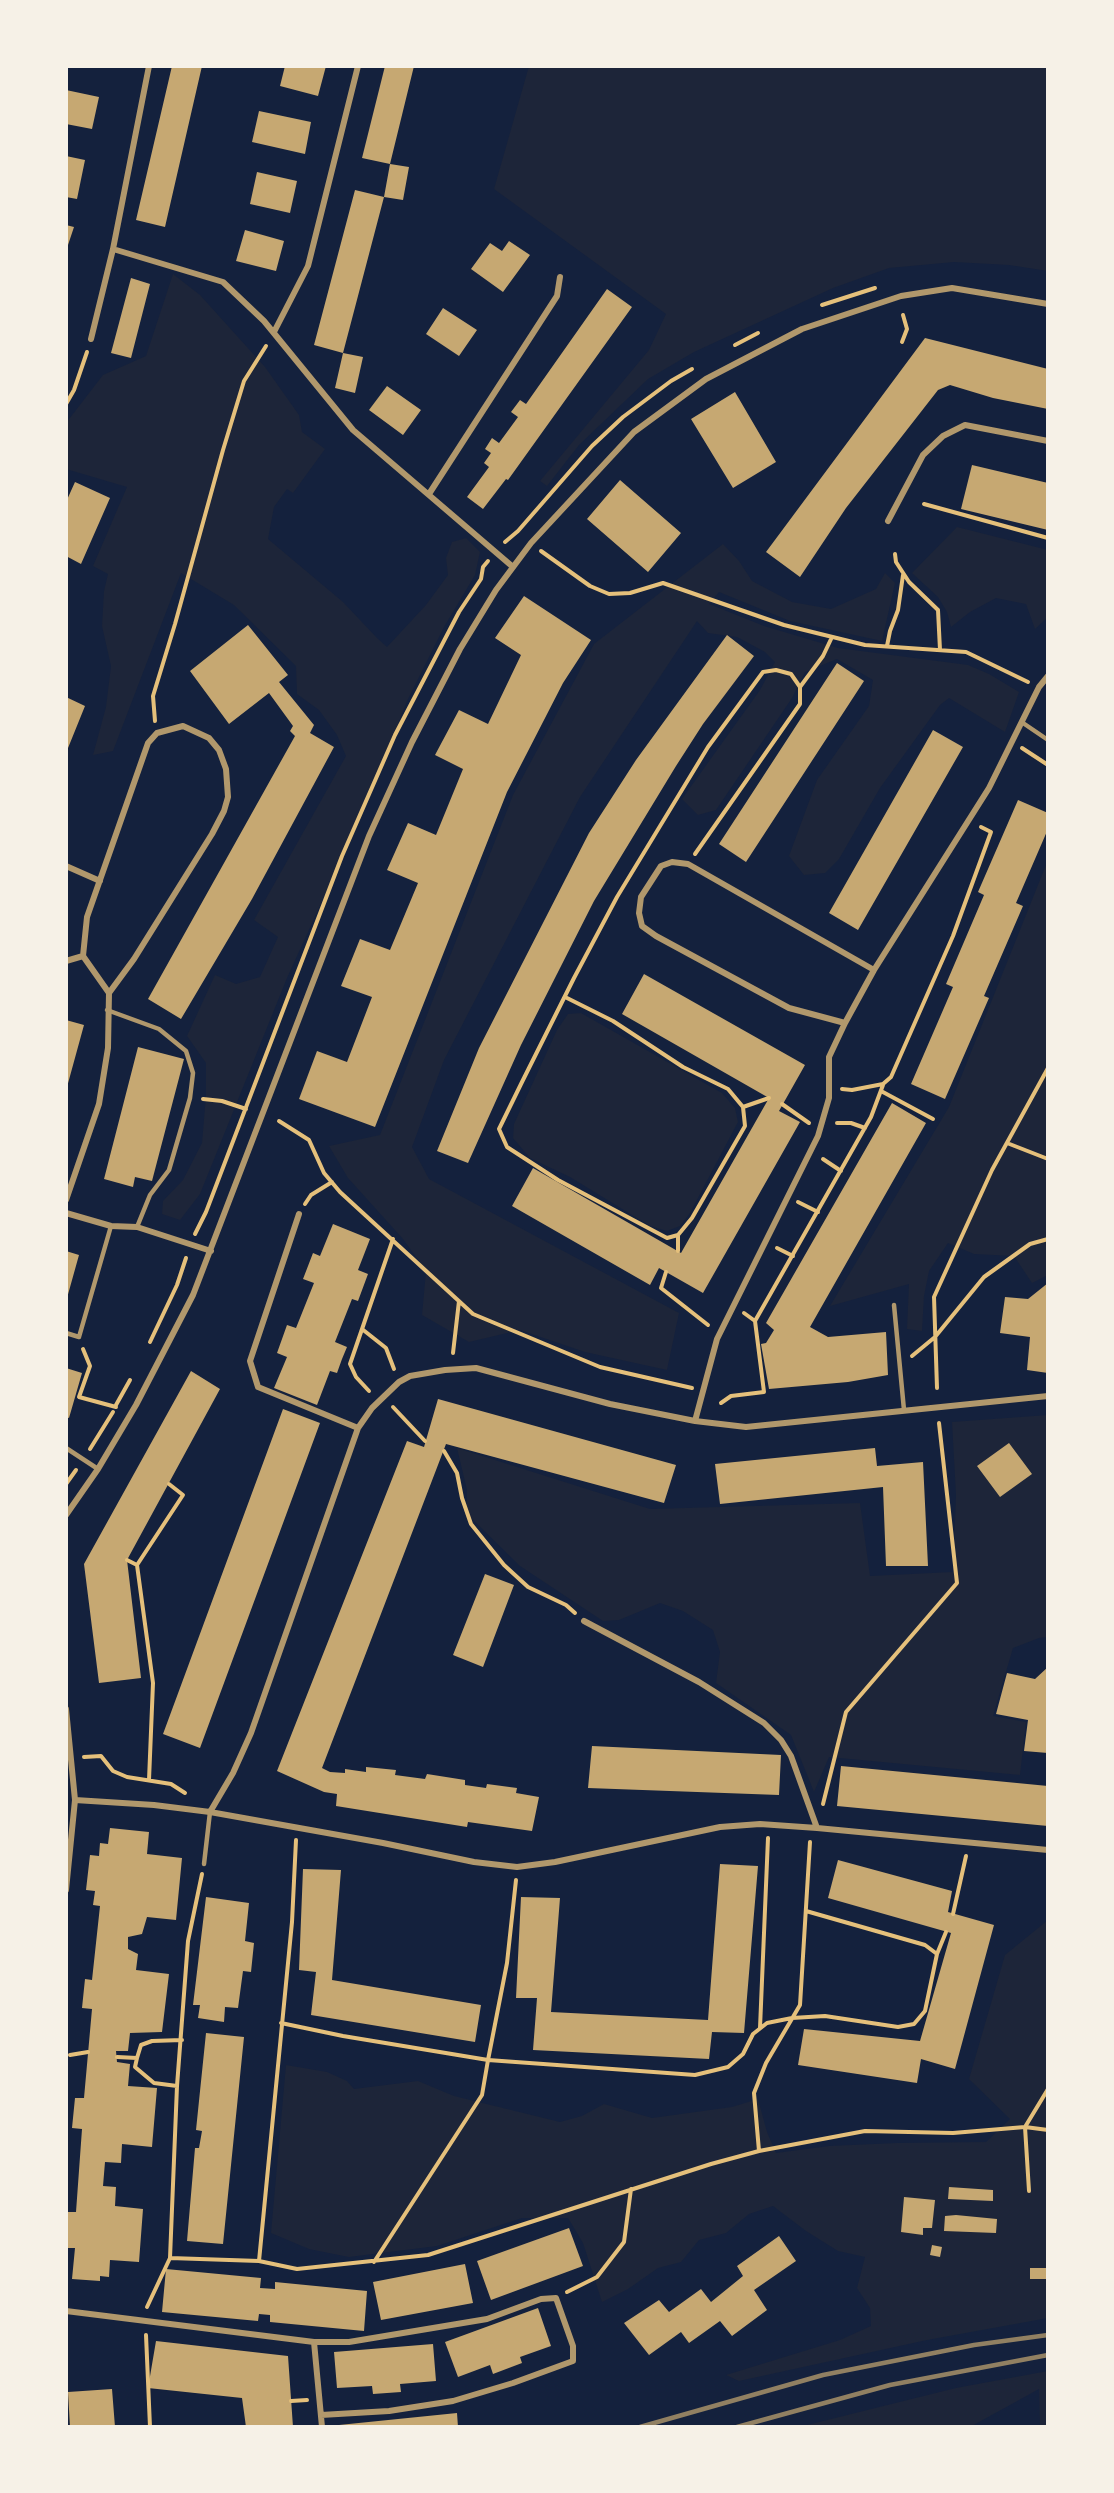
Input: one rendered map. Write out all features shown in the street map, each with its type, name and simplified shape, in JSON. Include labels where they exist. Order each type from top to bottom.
[{"type":"street","points":[[91,339],[113,249],[148,66]]},
{"type":"street","points":[[274,333],[308,266],[358,66]]},
{"type":"street","points":[[113,249],[223,282],[274,333],[353,430],[513,567]]},
{"type":"street","points":[[429,494],[557,296],[560,277]]},
{"type":"street","points":[[66,1515],[98,1469],[162,1358],[211,1251],[369,836],[412,742],[460,649],[513,567],[573,495],[634,432],[706,379],[802,329],[902,296],[951,288],[1048,304]]},
{"type":"street","points":[[888,521],[923,455],[943,436],[965,425],[1048,441]]},
{"type":"street","points":[[695,1421],[719,1334],[819,1130],[829,1098],[829,1057],[845,1023],[874,970],[969,820],[1014,742],[1039,687],[1048,676]]},
{"type":"street","points":[[66,1200],[99,1104],[108,1048],[109,993],[134,959],[212,834],[228,797],[226,769],[219,750],[209,738],[196,730],[183,726],[157,733],[148,743],[87,917],[83,956],[109,993]]},
{"type":"street","points":[[845,1023],[789,1008],[656,936],[642,926],[639,913],[641,897],[661,866],[672,862],[688,864],[874,970]]},
{"type":"street","points":[[66,866],[100,881]]},
{"type":"street","points":[[66,961],[83,956]]},
{"type":"street","points":[[66,1213],[111,1226],[137,1227],[211,1251]]},
{"type":"street","points":[[299,1214],[250,1361],[258,1387],[358,1428]]},
{"type":"street","points":[[210,1812],[233,1773],[251,1733],[358,1428],[372,1408],[399,1382],[410,1376],[476,1368],[610,1404],[695,1421],[746,1427],[1048,1395]]},
{"type":"street","points":[[584,1620],[699,1682],[764,1724],[782,1740],[791,1756],[817,1827]]},
{"type":"street","points":[[66,1709],[75,1800],[66,1890]]},
{"type":"street","points":[[75,1800],[154,1805],[210,1812],[474,1863],[517,1867],[555,1862],[720,1827],[769,1825],[817,1827],[969,1844],[1048,1850]]},
{"type":"street","points":[[66,2311],[314,2342],[349,2342],[487,2319],[541,2299],[556,2298],[573,2346],[573,2361],[513,2383],[453,2401],[389,2411],[321,2415]]},
{"type":"street","points":[[314,2342],[322,2427]]},
{"type":"lane","points":[[1023,723],[1048,740]]},
{"type":"lane","points":[[107,1010],[159,1029],[186,1051],[193,1073],[190,1098],[169,1170],[150,1195],[137,1227]]},
{"type":"lane","points":[[66,1333],[79,1337],[111,1226]]},
{"type":"lane","points":[[894,1305],[904,1410]]},
{"type":"lane","points":[[66,1448],[98,1469]]},
{"type":"lane","points":[[204,1864],[210,1812]]},
{"type":"path","points":[[902,342],[907,329],[903,315]]},
{"type":"path","points":[[157,733],[153,696],[223,450],[244,381],[274,333]]},
{"type":"path","points":[[66,404],[74,390],[91,339]]},
{"type":"path","points":[[924,504],[1048,538]]},
{"type":"path","points":[[544,554],[590,586],[609,594],[630,593],[663,583],[784,625],[865,645],[966,652],[1039,687]]},
{"type":"path","points":[[895,554],[903,574],[916,590],[938,610],[940,650]]},
{"type":"path","points":[[887,646],[898,610],[903,574]]},
{"type":"path","points":[[800,687],[823,656],[832,637]]},
{"type":"path","points":[[565,997],[612,1021],[683,1068],[728,1089],[743,1107],[745,1126],[692,1218],[678,1234],[667,1238],[558,1180],[507,1148],[499,1129],[565,997],[649,841],[708,747],[763,672],[776,670],[791,674],[800,687],[800,704],[688,864]]},
{"type":"path","points":[[1014,742],[1048,765]]},
{"type":"path","points":[[721,1403],[731,1396],[764,1392],[755,1321],[865,1128],[883,1084],[891,1077],[953,936],[991,832],[969,820]]},
{"type":"path","points":[[937,1388],[934,1297],[992,1170],[1048,1068]]},
{"type":"path","points":[[829,1088],[844,1089],[883,1084]]},
{"type":"path","points":[[841,1100],[844,1089]]},
{"type":"path","points":[[881,1091],[933,1119]]},
{"type":"path","points":[[190,1098],[222,1101],[246,1109]]},
{"type":"path","points":[[743,1107],[769,1098]]},
{"type":"path","points":[[782,1104],[819,1130]]},
{"type":"path","points":[[839,1111],[836,1122],[851,1123],[865,1128]]},
{"type":"path","points":[[279,1121],[309,1140],[324,1173],[332,1182],[360,1211],[473,1314],[600,1367],[702,1391]]},
{"type":"path","points":[[1007,1143],[1048,1159]]},
{"type":"path","points":[[819,1157],[841,1171]]},
{"type":"path","points":[[299,1214],[311,1195],[332,1182]]},
{"type":"path","points":[[798,1202],[818,1212]]},
{"type":"path","points":[[678,1234],[678,1251]]},
{"type":"path","points":[[369,1392],[356,1377],[350,1364],[393,1239]]},
{"type":"path","points":[[899,1366],[935,1337],[984,1278],[1030,1244],[1048,1239]]},
{"type":"path","points":[[773,1246],[793,1257]]},
{"type":"path","points":[[146,1350],[177,1285],[185,1260]]},
{"type":"path","points":[[666,1272],[661,1288],[719,1334]]},
{"type":"path","points":[[453,1353],[459,1300]]},
{"type":"path","points":[[741,1311],[755,1321]]},
{"type":"path","points":[[362,1329],[386,1348],[395,1371]]},
{"type":"path","points":[[79,1337],[90,1366],[79,1397],[116,1407]]},
{"type":"path","points":[[66,1484],[116,1407],[131,1379]]},
{"type":"path","points":[[392,1406],[426,1441]]},
{"type":"path","points":[[759,2151],[754,2093],[766,2063],[800,2005],[808,1846],[817,1827],[846,1712],[957,1583],[939,1423]]},
{"type":"path","points":[[444,1450],[457,1473],[471,1524],[504,1565],[528,1587],[566,1605],[584,1620]]},
{"type":"path","points":[[149,1780],[153,1683],[137,1565],[183,1495],[169,1484]]},
{"type":"path","points":[[127,1560],[137,1565]]},
{"type":"path","points":[[72,1758],[100,1756],[113,1771],[127,1776],[171,1784],[188,1794]]},
{"type":"path","points":[[760,2029],[769,1825]]},
{"type":"path","points":[[259,2261],[292,1922],[297,1827]]},
{"type":"path","points":[[953,1914],[969,1844]]},
{"type":"path","points":[[150,2427],[145,2321],[147,2305],[170,2258],[177,2086],[188,1941],[204,1864]]},
{"type":"path","points":[[374,2262],[482,2095],[507,1963],[517,1867]]},
{"type":"path","points":[[806,1911],[925,1945],[937,1954]]},
{"type":"path","points":[[281,2023],[343,2036],[488,2060],[695,2075],[728,2067],[743,2054],[753,2034],[767,2023],[792,2018],[825,2016],[898,2027],[914,2024],[924,2011],[937,1954],[946,1932]]},
{"type":"path","points":[[177,2086],[154,2083],[144,2077],[135,2067],[141,2045],[152,2041],[182,2040]]},
{"type":"path","points":[[70,2055],[88,2052]]},
{"type":"path","points":[[117,2057],[137,2058]]},
{"type":"path","points":[[1029,2191],[1025,2127],[1048,2089]]},
{"type":"path","points":[[170,2258],[259,2261],[297,2269],[428,2255],[631,2189],[759,2151],[864,2132],[953,2133],[1025,2127],[1048,2130]]},
{"type":"path","points":[[556,2298],[597,2277],[624,2242],[631,2189]]},
{"type":"shaded area","points":[[529,66],[1048,66],[1048,271],[1009,265],[954,262],[889,268],[833,288],[694,352],[648,379],[579,445],[547,486],[540,481],[649,350],[666,314],[494,189]]},
{"type":"shaded area","points":[[173,274],[200,295],[265,367],[299,415],[302,432],[325,449],[293,493],[287,489],[274,507],[268,539],[343,602],[377,638],[387,647],[426,605],[448,575],[446,558],[452,542],[466,538],[480,552],[475,575],[444,627],[407,701],[369,798],[287,978],[200,1194],[180,1220],[162,1214],[163,1201],[183,1180],[202,1143],[206,1095],[206,1063],[187,1036],[215,975],[236,984],[260,977],[278,937],[254,920],[346,756],[337,735],[319,710],[297,694],[296,666],[234,605],[181,573],[113,751],[93,755],[106,707],[111,666],[102,626],[104,591],[108,574],[93,566],[127,487],[66,469],[66,423],[103,375],[146,356]]},
{"type":"shaded area","points":[[957,527],[1048,550],[1048,617],[1035,629],[1026,604],[996,598],[970,612],[951,627],[947,612],[938,597],[912,573]]},
{"type":"shaded area","points":[[723,544],[739,561],[752,581],[792,602],[831,609],[876,589],[885,573],[895,583],[882,641],[790,621],[719,592],[709,604],[764,626],[838,648],[968,665],[989,674],[1019,692],[1005,732],[949,698],[940,705],[880,788],[839,859],[825,873],[804,875],[789,856],[817,780],[869,706],[873,680],[837,659],[805,672],[792,698],[716,810],[698,815],[682,799],[760,690],[775,662],[765,652],[737,637],[708,633],[697,621],[580,797],[444,1060],[412,1147],[429,1179],[679,1313],[667,1370],[585,1352],[520,1330],[469,1342],[422,1315],[426,1271],[403,1239],[348,1178],[329,1146],[380,1135],[513,795],[594,644]]},
{"type":"shaded area","points":[[1048,860],[1048,1275],[1032,1283],[1014,1256],[974,1254],[948,1243],[929,1271],[924,1296],[922,1331],[907,1329],[909,1284],[830,1306],[949,1107]]},
{"type":"shaded area","points":[[581,1013],[722,1093],[735,1108],[738,1122],[690,1213],[680,1226],[667,1231],[650,1226],[570,1177],[530,1158],[513,1138],[514,1124],[557,1030],[568,1014]]},
{"type":"shaded area","points":[[1048,1415],[1048,1637],[1013,1648],[993,1716],[1026,1722],[1020,1775],[829,1757],[814,1792],[791,1735],[716,1683],[720,1652],[713,1630],[683,1611],[660,1603],[619,1620],[603,1621],[520,1566],[467,1514],[467,1490],[457,1448],[650,1509],[860,1503],[870,1576],[953,1572],[956,1495],[952,1422]]},
{"type":"shaded area","points":[[1048,1920],[1048,2318],[927,2340],[739,2381],[726,2375],[840,2340],[871,2326],[870,2308],[857,2288],[865,2257],[838,2251],[773,2206],[749,2214],[726,2233],[699,2240],[681,2262],[658,2268],[628,2289],[602,2302],[583,2243],[568,2218],[522,2218],[437,2246],[349,2257],[309,2249],[271,2233],[286,2065],[327,2072],[347,2081],[354,2089],[418,2081],[454,2096],[560,2122],[582,2116],[604,2104],[652,2118],[732,2107],[758,2099],[767,2132],[776,2153],[829,2146],[986,2142],[1010,2119],[969,2079],[1005,1955]]},
{"type":"shaded area","points":[[1048,2371],[1048,2427],[1040,2427],[1039,2389],[970,2427],[799,2427],[956,2388]]},
{"type":"building","points":[[172,66],[202,66],[165,227],[136,220]]},
{"type":"building","points":[[285,66],[326,66],[318,96],[280,86]]},
{"type":"building","points":[[385,66],[414,66],[390,164],[362,158]]},
{"type":"building","points":[[66,90],[99,97],[92,129],[66,124]]},
{"type":"building","points":[[259,111],[311,122],[305,154],[252,142]]},
{"type":"building","points":[[66,156],[85,160],[77,199],[66,197]]},
{"type":"building","points":[[390,164],[409,167],[403,200],[384,197]]},
{"type":"building","points":[[257,172],[297,181],[290,213],[250,204]]},
{"type":"building","points":[[355,190],[384,197],[343,353],[314,345]]},
{"type":"building","points":[[66,225],[74,227],[66,251]]},
{"type":"building","points":[[245,230],[284,241],[276,271],[236,261]]},
{"type":"building","points":[[509,241],[530,255],[503,292],[471,269],[490,243],[502,251]]},
{"type":"building","points":[[131,278],[150,284],[131,358],[111,353]]},
{"type":"building","points":[[607,289],[632,307],[508,480],[506,479],[483,509],[467,497],[489,467],[484,463],[491,453],[485,449],[492,438],[499,443],[518,417],[511,412],[520,400],[526,404]]},
{"type":"building","points":[[443,308],[477,330],[459,356],[426,334]]},
{"type":"building","points":[[925,338],[1048,369],[1048,409],[993,398],[950,385],[938,390],[846,508],[800,577],[766,552]]},
{"type":"building","points":[[343,353],[363,357],[355,393],[335,388]]},
{"type":"building","points":[[387,386],[421,410],[403,435],[369,410]]},
{"type":"building","points":[[735,392],[776,462],[733,488],[691,419]]},
{"type":"building","points":[[972,465],[1048,483],[1048,530],[961,509]]},
{"type":"building","points":[[620,480],[681,533],[648,572],[587,519]]},
{"type":"building","points":[[75,482],[110,498],[81,564],[66,556],[66,502]]},
{"type":"building","points":[[524,596],[591,640],[563,683],[507,792],[375,1127],[299,1099],[317,1051],[347,1062],[372,997],[341,986],[360,939],[390,950],[418,883],[387,870],[408,823],[436,835],[463,769],[435,755],[459,710],[488,724],[521,655],[495,638]]},
{"type":"building","points":[[248,625],[288,675],[279,682],[314,725],[310,733],[334,747],[252,899],[181,1019],[148,999],[295,736],[290,731],[293,726],[269,693],[229,724],[190,671]]},
{"type":"building","points":[[727,635],[754,656],[703,724],[594,901],[521,1045],[468,1163],[437,1151],[479,1048],[589,833],[636,760]]},
{"type":"building","points":[[837,663],[864,681],[746,862],[719,844]]},
{"type":"building","points":[[66,697],[85,706],[66,753]]},
{"type":"building","points":[[933,730],[963,747],[858,930],[829,913]]},
{"type":"building","points":[[1018,800],[1048,813],[1048,829],[1016,903],[1023,906],[984,996],[989,998],[945,1099],[911,1084],[953,987],[946,984],[984,895],[978,892]]},
{"type":"building","points":[[644,974],[805,1065],[779,1111],[800,1122],[703,1293],[659,1268],[650,1285],[512,1206],[533,1168],[681,1253],[769,1098],[622,1014]]},
{"type":"building","points":[[66,1020],[84,1025],[67,1087],[66,1087]]},
{"type":"building","points":[[138,1047],[184,1059],[152,1181],[135,1177],[133,1187],[104,1179]]},
{"type":"building","points":[[892,1103],[926,1123],[810,1327],[828,1337],[886,1332],[888,1375],[848,1382],[769,1389],[761,1344],[766,1343],[774,1330],[766,1323]]},
{"type":"building","points":[[333,1224],[370,1239],[358,1270],[368,1274],[358,1301],[352,1299],[335,1342],[347,1347],[337,1373],[330,1371],[317,1405],[274,1388],[287,1357],[277,1353],[287,1325],[296,1328],[314,1283],[303,1279],[313,1253],[320,1256]]},
{"type":"building","points":[[66,1251],[79,1255],[67,1298],[66,1298]]},
{"type":"building","points":[[1048,1283],[1048,1373],[1027,1370],[1030,1337],[1000,1333],[1005,1297],[1028,1299]]},
{"type":"building","points":[[66,1368],[82,1373],[69,1418],[66,1417]]},
{"type":"building","points":[[191,1371],[220,1389],[127,1560],[141,1678],[99,1683],[84,1564]]},
{"type":"building","points":[[438,1399],[676,1465],[664,1503],[446,1444],[322,1768],[330,1772],[345,1773],[345,1769],[366,1772],[366,1767],[396,1770],[395,1775],[425,1779],[427,1774],[465,1780],[465,1785],[486,1788],[487,1784],[517,1788],[516,1793],[539,1797],[532,1831],[468,1822],[467,1827],[336,1806],[337,1794],[324,1792],[277,1771],[407,1441],[424,1447]]},
{"type":"building","points":[[283,1409],[320,1423],[200,1748],[163,1734]]},
{"type":"building","points":[[1009,1443],[1032,1474],[1000,1497],[977,1466]]},
{"type":"building","points":[[875,1448],[877,1466],[923,1462],[928,1566],[886,1566],[883,1487],[720,1504],[715,1464]]},
{"type":"building","points":[[485,1574],[514,1585],[483,1667],[453,1655]]},
{"type":"building","points":[[1048,1667],[1048,1753],[1024,1751],[1028,1720],[996,1714],[1007,1673],[1035,1679]]},
{"type":"building","points":[[592,1746],[781,1755],[779,1795],[588,1788]]},
{"type":"building","points":[[841,1766],[1048,1786],[1048,1826],[837,1806]]},
{"type":"building","points":[[110,1828],[149,1832],[147,1854],[182,1858],[176,1920],[147,1917],[142,1934],[128,1937],[128,1949],[138,1954],[136,1970],[169,1974],[162,2032],[130,2033],[128,2051],[116,2051],[117,2062],[130,2064],[128,2086],[157,2088],[152,2147],[122,2144],[121,2163],[105,2162],[103,2186],[116,2187],[115,2206],[143,2209],[139,2262],[110,2260],[109,2277],[100,2276],[100,2281],[72,2279],[75,2248],[66,2248],[66,2239],[67,2212],[76,2212],[82,2129],[72,2128],[75,2098],[84,2098],[92,2009],[82,2008],[85,1979],[92,1980],[100,1906],[93,1905],[95,1891],[86,1890],[90,1855],[99,1856],[100,1843],[108,1844]]},
{"type":"building","points":[[838,1860],[952,1891],[948,1912],[994,1925],[955,2069],[921,2059],[917,2083],[798,2065],[804,2029],[920,2041],[951,1933],[828,1898]]},
{"type":"building","points":[[720,1864],[758,1866],[744,2033],[712,2032],[709,2059],[533,2050],[537,1998],[516,1998],[521,1897],[560,1898],[551,2012],[708,2020]]},
{"type":"building","points":[[303,1869],[341,1870],[332,1980],[481,2005],[475,2042],[311,2015],[316,1972],[299,1970]]},
{"type":"building","points":[[206,1897],[249,1903],[245,1941],[254,1943],[251,1972],[243,1971],[238,2008],[225,2007],[224,2022],[198,2018],[200,2005],[193,2005]]},
{"type":"building","points":[[206,2033],[244,2037],[223,2244],[187,2241],[195,2148],[199,2148],[202,2131],[196,2130]]},
{"type":"building","points":[[949,2187],[993,2190],[993,2201],[948,2199]]},
{"type":"building","points":[[904,2197],[935,2200],[932,2228],[923,2228],[923,2235],[901,2232]]},
{"type":"building","points":[[945,2216],[997,2219],[996,2233],[944,2231]]},
{"type":"building","points":[[569,2228],[583,2266],[491,2300],[477,2261]]},
{"type":"building","points":[[779,2236],[796,2261],[754,2290],[767,2310],[732,2336],[720,2321],[689,2343],[681,2332],[649,2355],[624,2323],[659,2300],[669,2312],[701,2289],[711,2302],[743,2276],[737,2266]]},
{"type":"building","points":[[932,2245],[942,2247],[940,2257],[930,2255]]},
{"type":"building","points":[[465,2264],[473,2303],[381,2320],[373,2282]]},
{"type":"building","points":[[1030,2268],[1046,2268],[1046,2279],[1030,2279]]},
{"type":"building","points":[[166,2269],[261,2278],[260,2288],[275,2289],[275,2282],[367,2291],[364,2331],[270,2322],[270,2315],[259,2314],[258,2321],[162,2312]]},
{"type":"building","points":[[538,2308],[551,2346],[520,2357],[522,2363],[493,2374],[490,2365],[458,2377],[445,2342]]},
{"type":"building","points":[[156,2341],[288,2356],[293,2427],[246,2427],[242,2398],[148,2388]]},
{"type":"building","points":[[433,2344],[436,2381],[400,2384],[401,2392],[373,2394],[372,2386],[337,2388],[334,2352]]},
{"type":"building","points":[[112,2389],[115,2427],[70,2427],[68,2392]]},
{"type":"building","points":[[457,2413],[458,2427],[339,2427],[339,2425]]},
{"type":"railway","points":[[640,2427],[823,2375],[974,2345],[1048,2335]]},
{"type":"railway","points":[[737,2427],[890,2385],[1048,2355]]}]
